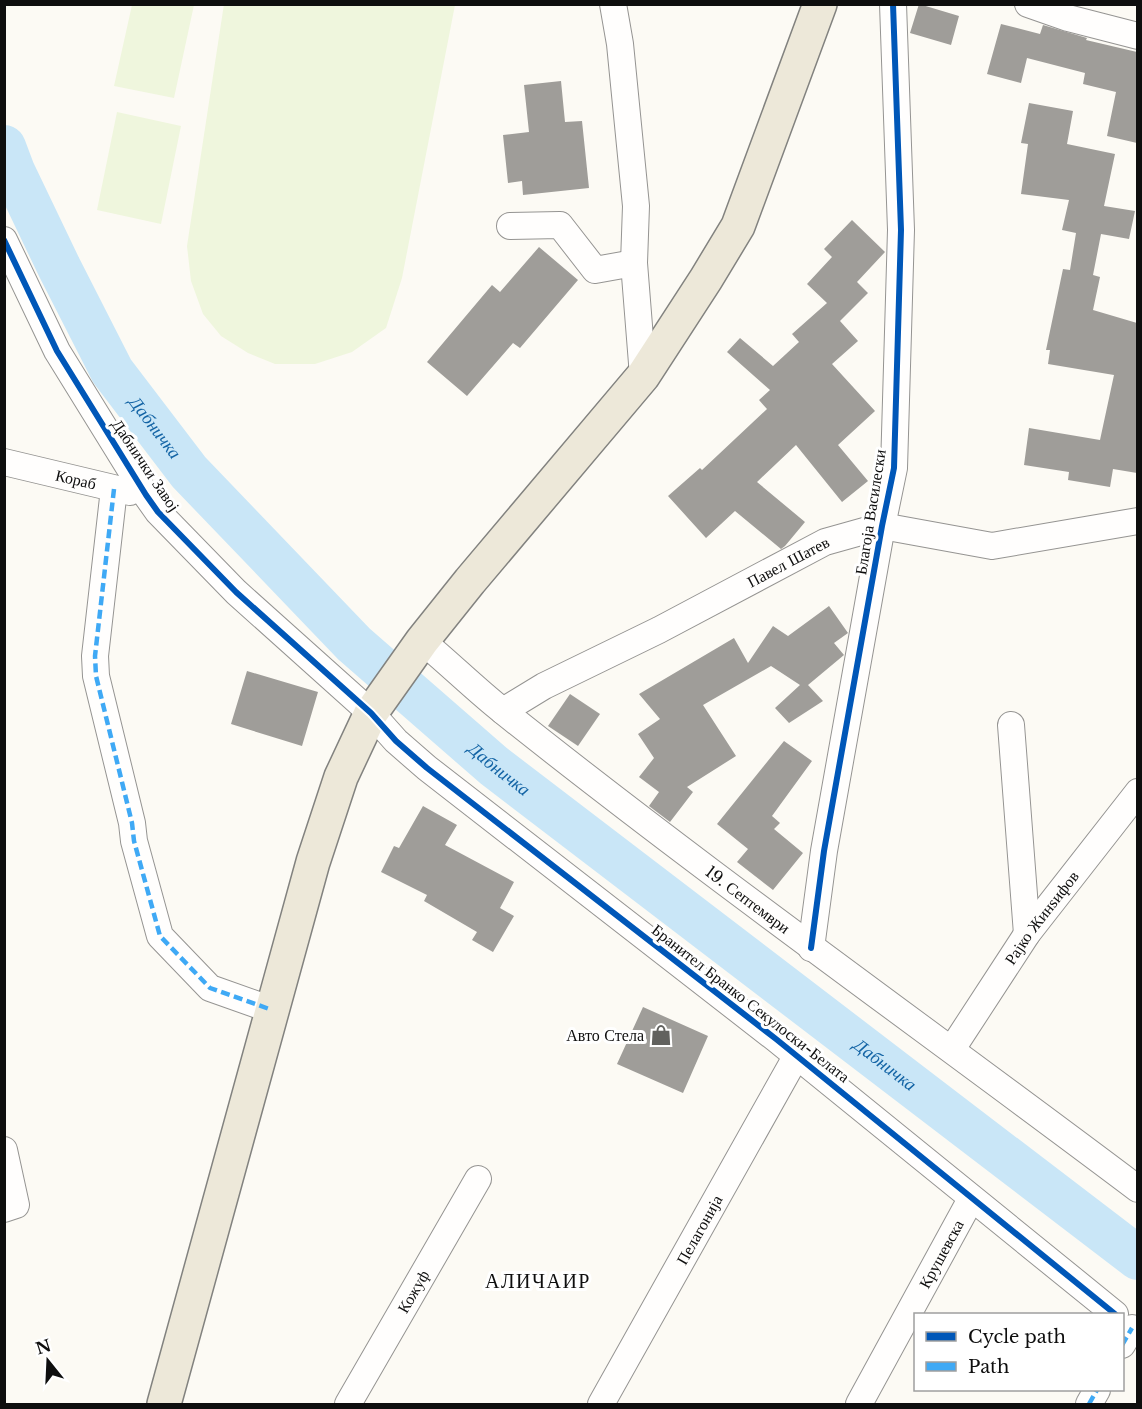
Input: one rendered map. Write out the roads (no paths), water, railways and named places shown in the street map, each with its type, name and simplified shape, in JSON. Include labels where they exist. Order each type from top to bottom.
[{"type":"main road","points":[[164,1404],[313,862],[341,777],[371,713],[422,641],[643,376],[695,296],[738,226],[820,4]]},
{"type":"street","points":[[613,4],[620,44],[636,206],[634,263],[643,376]]},
{"type":"street","name":"Благоја Василески","points":[[811,948],[824,851],[894,468],[901,230],[893,4]]},
{"type":"street","points":[[1028,4],[1069,11],[1137,36]]},
{"type":"street","points":[[510,226],[560,225],[595,270],[634,263]]},
{"type":"street","name":"Дабнички Завој","points":[[4,240],[57,351],[158,512],[236,592],[371,713]]},
{"type":"street","name":"Кораб","points":[[4,462],[146,495]]},
{"type":"street","points":[[114,489],[95,656],[96,676],[132,823],[134,842],[160,936],[210,988],[272,1010]]},
{"type":"street","name":"Павел Шатев","points":[[503,711],[544,686],[659,630],[825,542],[882,526],[992,546],[1137,521]]},
{"type":"street","name":"19. Септември","points":[[422,641],[503,711],[811,948],[952,1049],[1137,1189]]},
{"type":"street","name":"Бранител Бранко Секулоски-Белата","points":[[371,713],[396,741],[427,768],[797,1055],[1108,1313]]},
{"type":"street","points":[[1011,725],[1027,934]]},
{"type":"street","name":"Рајко Жинѕифов","points":[[952,1049],[1027,934],[1137,792]]},
{"type":"street","name":"Пелагонија","points":[[601,1404],[797,1055]]},
{"type":"street","points":[[4,1150],[16,1205],[4,1209]]},
{"type":"street","name":"Кожуф","points":[[348,1404],[478,1179]]},
{"type":"street","name":"Крушевска","points":[[859,1404],[971,1199]]},
{"type":"waterway","name":"Дабничка","points":[[4,147],[13,171],[59,267],[112,371],[189,472],[354,644],[494,766],[1138,1258]]},
{"type":"place","name":"Авто Стела","points":[[661,1035]]},
{"type":"district","name":"АЛИЧАИР","points":[[538,1281]]}]
